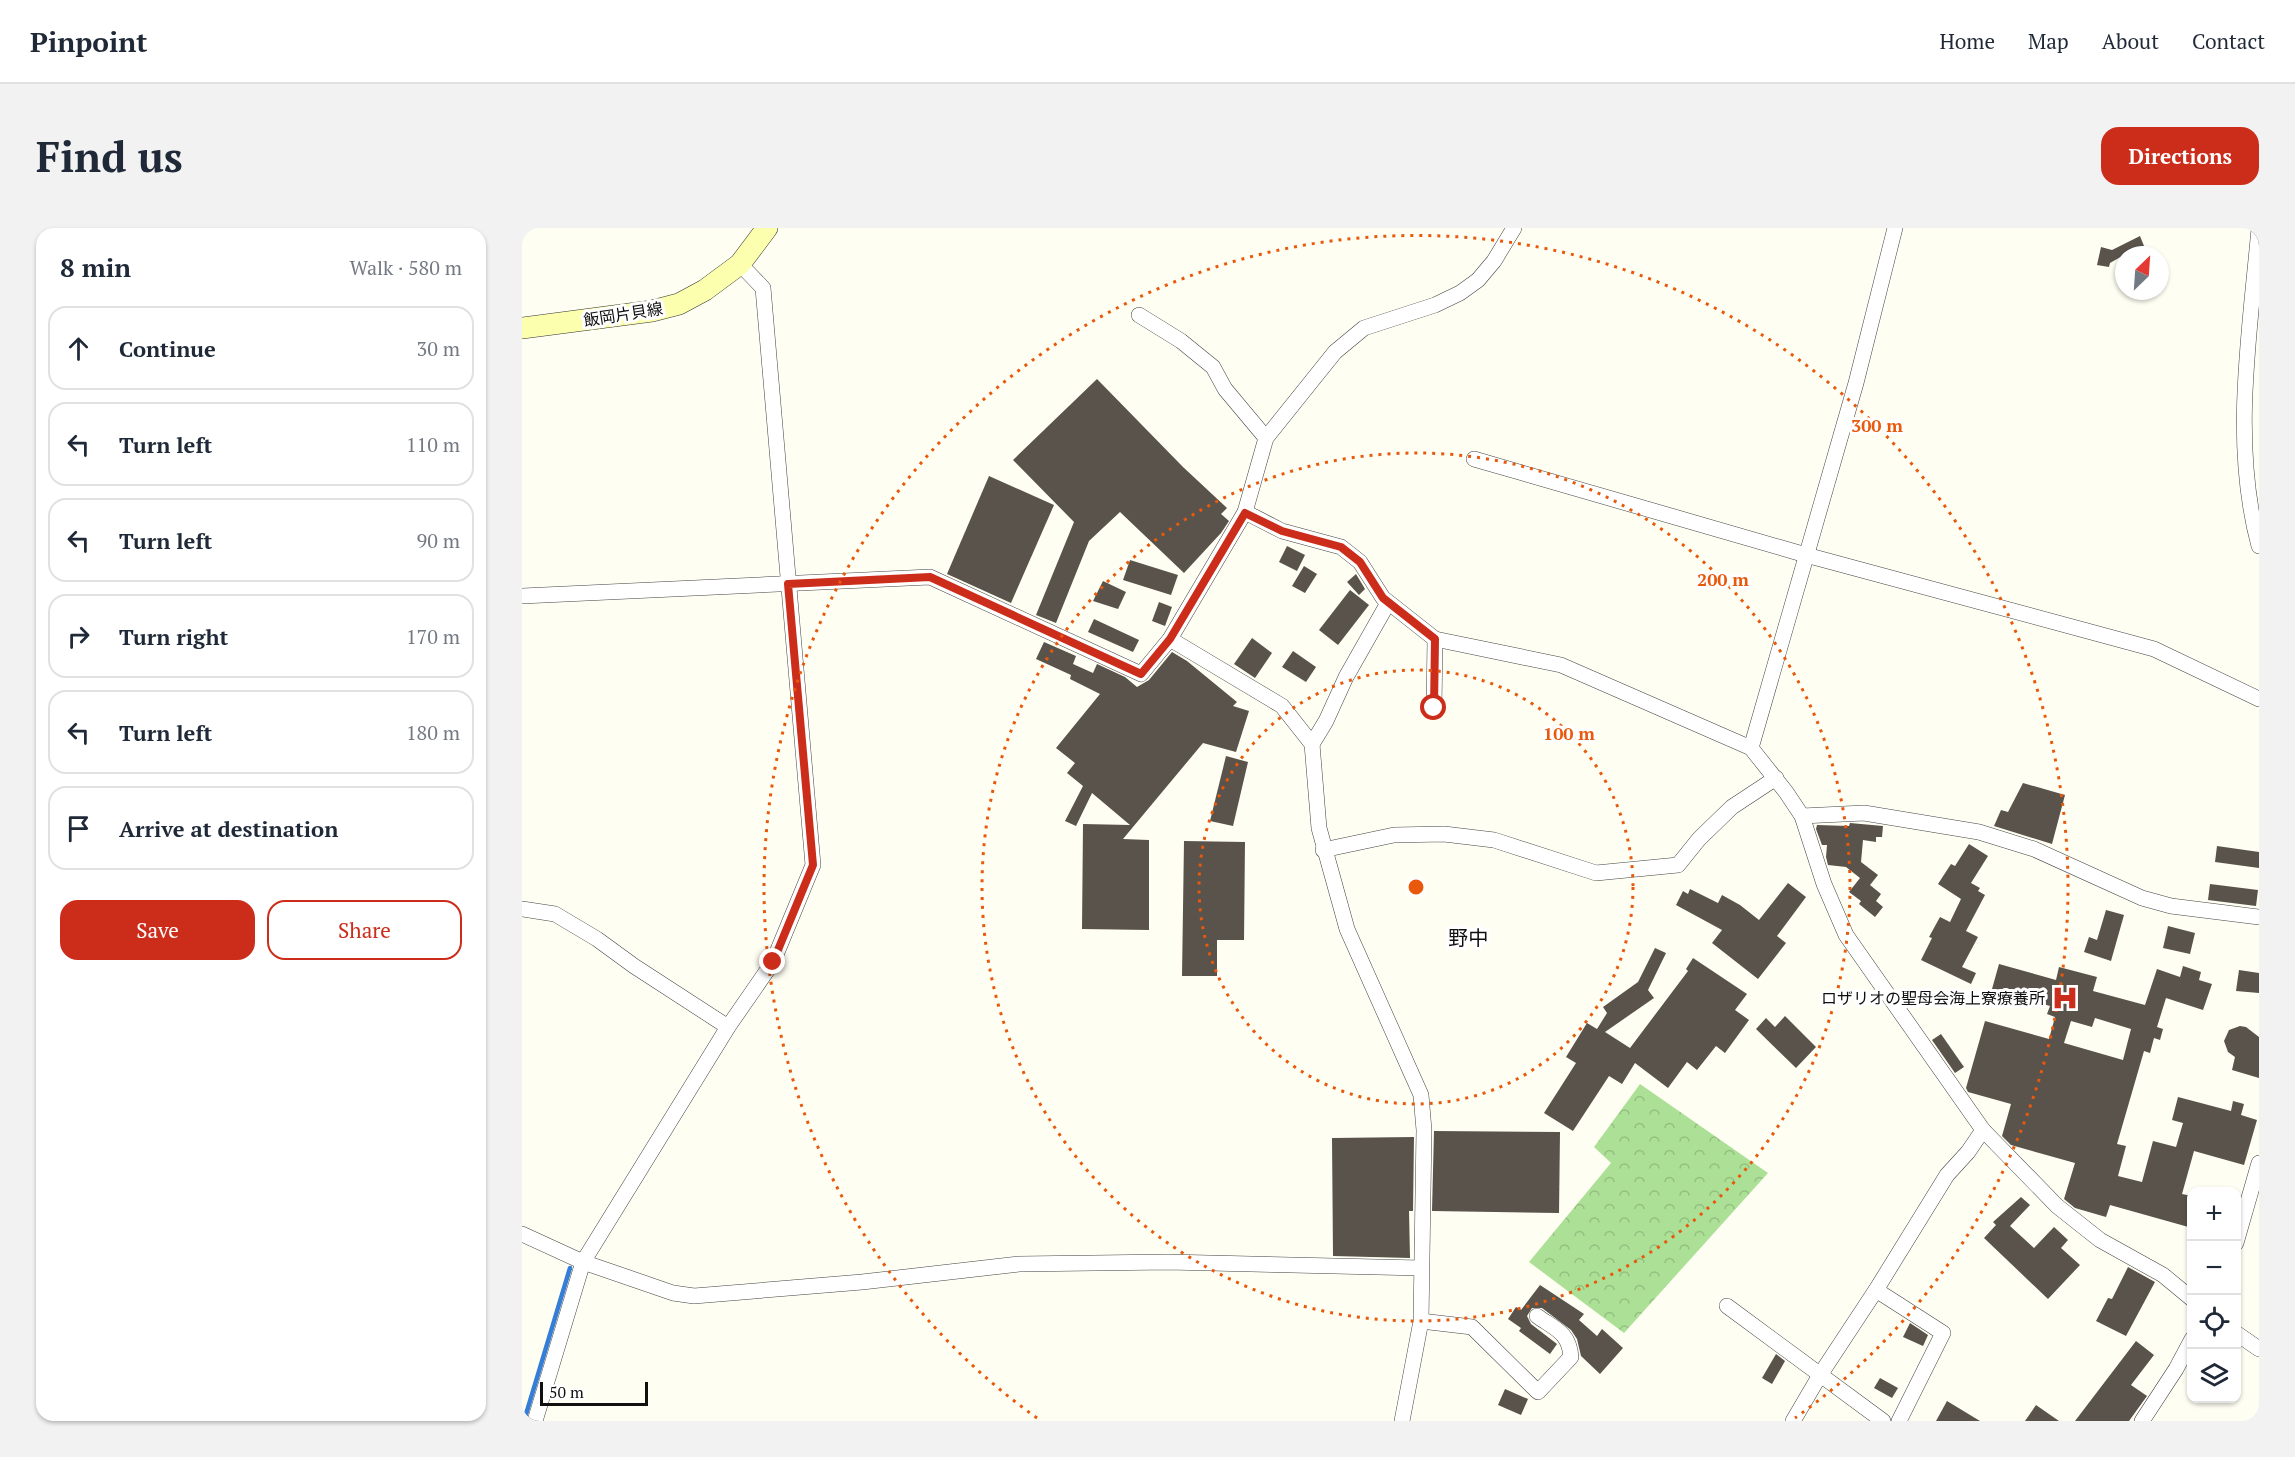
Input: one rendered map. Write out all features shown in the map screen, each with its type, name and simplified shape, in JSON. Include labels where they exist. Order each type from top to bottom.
[{"type":"main road","name":"飯岡片貝線","points":[[522,328],[652,311],[679,304],[705,290],[740,264],[767,228]]},
{"type":"street","points":[[522,596],[930,577],[1141,674],[1170,639],[1245,513],[1266,438],[1335,352],[1364,328],[1436,305],[1460,293],[1478,280],[1494,261],[1514,228]]},
{"type":"street","points":[[1751,748],[1856,383],[1895,228]]},
{"type":"street","points":[[2259,228],[2244,396],[2246,460],[2259,546]]},
{"type":"street","points":[[535,1421],[583,1262],[728,1027],[773,962],[813,865],[763,288],[740,264]]},
{"type":"street","points":[[1139,315],[1181,341],[1213,367],[1225,389],[1266,438]]},
{"type":"street","points":[[1474,459],[1806,555],[2154,649],[2259,699]]},
{"type":"street","points":[[1245,513],[1282,531],[1341,547],[1360,562],[1388,603],[1435,639],[1561,665],[1751,748],[1776,778],[1802,816],[1824,884],[1846,935],[1983,1130],[2057,1206],[2100,1240],[2163,1275],[2187,1295]]},
{"type":"street","points":[[1312,744],[1388,603]]},
{"type":"street","points":[[1170,639],[1282,706],[1312,744],[1323,850],[1347,929],[1421,1095],[1424,1130],[1421,1320],[1402,1421]]},
{"type":"street","points":[[1434,708],[1435,639]]},
{"type":"street","points":[[1323,850],[1394,835],[1444,834],[1494,840],[1596,873],[1678,865],[1732,807],[1776,778]]},
{"type":"street","points":[[1802,816],[1864,813],[1979,832],[2034,849],[2142,898],[2171,906],[2259,916]]},
{"type":"street","points":[[522,909],[555,914],[597,939],[728,1027]]},
{"type":"street","points":[[1793,1421],[1947,1175],[1968,1152],[1983,1130]]},
{"type":"street","points":[[2237,1241],[2259,1163]]},
{"type":"street","points":[[522,1234],[583,1262],[673,1293],[694,1296],[862,1282],[1019,1264],[1168,1262],[1422,1268]]},
{"type":"street","points":[[1876,1290],[1943,1333],[1899,1421]]},
{"type":"street","points":[[1728,1306],[1883,1421]]},
{"type":"street","points":[[1421,1320],[1472,1327],[1538,1392],[1571,1357],[1570,1343],[1565,1336],[1537,1316]]},
{"type":"street","points":[[2241,1336],[2259,1349]]},
{"type":"street","points":[[2142,1421],[2187,1348]]},
{"type":"green space","points":[[1640,1084],[1768,1173],[1624,1333],[1529,1262],[1611,1163],[1594,1147]]},
{"type":"building","points":[[2140,236],[2144,246],[2120,246]]},
{"type":"building","points":[[2101,247],[2112,250],[2115,248],[2115,260],[2110,263],[2109,267],[2097,265]]},
{"type":"building","points":[[1097,379],[1183,467],[1227,508],[1221,514],[1229,521],[1221,533],[1184,573],[1120,512],[1089,541],[1056,623],[1036,615],[1074,522],[1013,460]]},
{"type":"building","points":[[989,476],[1054,505],[1011,603],[947,574]]},
{"type":"building","points":[[1287,546],[1305,555],[1297,571],[1279,562]]},
{"type":"building","points":[[1130,560],[1178,575],[1171,595],[1123,580]]},
{"type":"building","points":[[1304,566],[1317,574],[1305,593],[1292,586]]},
{"type":"building","points":[[1356,574],[1365,589],[1359,595],[1347,582]]},
{"type":"building","points":[[1103,581],[1126,592],[1118,609],[1093,601]]},
{"type":"building","points":[[1350,590],[1369,605],[1338,645],[1319,630]]},
{"type":"building","points":[[1159,602],[1172,607],[1165,626],[1152,621]]},
{"type":"building","points":[[1094,619],[1139,640],[1133,652],[1088,632]]},
{"type":"building","points":[[1252,638],[1272,653],[1255,678],[1234,664]]},
{"type":"building","points":[[1044,642],[1076,656],[1073,664],[1093,673],[1097,664],[1125,677],[1137,687],[1149,680],[1172,652],[1187,661],[1237,702],[1233,706],[1249,711],[1236,752],[1203,743],[1123,839],[1149,840],[1149,930],[1082,929],[1083,824],[1130,825],[1092,793],[1076,826],[1065,821],[1083,786],[1067,773],[1075,763],[1056,748],[1100,694],[1070,679],[1071,675],[1036,659]]},
{"type":"building","points":[[1293,651],[1316,667],[1306,682],[1282,667]]},
{"type":"building","points":[[1226,756],[1248,762],[1233,826],[1210,821]]},
{"type":"building","points":[[2023,783],[2065,795],[2052,844],[1994,826],[2001,810],[2008,812]]},
{"type":"building","points":[[1850,823],[1883,826],[1882,837],[1876,837],[1876,842],[1863,840],[1861,862],[1878,875],[1870,885],[1881,894],[1876,901],[1883,907],[1875,917],[1859,904],[1861,901],[1849,892],[1860,878],[1846,867],[1828,865],[1827,845],[1822,845],[1816,829],[1817,825],[1849,826]]},
{"type":"building","points":[[1184,841],[1245,842],[1244,940],[1217,940],[1217,976],[1182,976]]},
{"type":"building","points":[[1969,844],[1988,856],[1971,883],[1980,888],[1978,891],[1985,895],[1966,931],[1978,937],[1962,967],[1976,973],[1971,984],[1921,960],[1932,938],[1929,937],[1940,917],[1950,922],[1961,899],[1938,884],[1951,864],[1955,866]]},
{"type":"building","points":[[2217,846],[2259,852],[2259,868],[2215,862]]},
{"type":"building","points":[[1788,883],[1806,897],[1777,936],[1786,943],[1758,979],[1712,943],[1722,930],[1676,905],[1683,891],[1688,894],[1690,889],[1718,903],[1722,895],[1759,920]]},
{"type":"building","points":[[2210,884],[2258,890],[2256,906],[2208,900]]},
{"type":"building","points":[[2106,910],[2124,915],[2111,961],[2084,952],[2089,937],[2097,940]]},
{"type":"building","points":[[2168,926],[2195,933],[2190,954],[2163,948]]},
{"type":"building","points":[[1655,948],[1666,953],[1648,990],[1654,998],[1605,1032],[1630,1048],[1688,971],[1686,969],[1693,958],[1747,994],[1735,1010],[1749,1020],[1725,1053],[1716,1046],[1697,1070],[1687,1062],[1668,1088],[1635,1063],[1622,1084],[1609,1076],[1573,1131],[1544,1113],[1576,1063],[1566,1057],[1587,1023],[1597,1029],[1607,1013],[1603,1007],[1638,982]]},
{"type":"building","points":[[1999,964],[2056,980],[2059,967],[2097,977],[2093,991],[2145,1005],[2157,969],[2180,977],[2183,966],[2201,972],[2199,980],[2212,984],[2203,1010],[2166,998],[2157,1027],[2163,1029],[2160,1040],[2154,1038],[2150,1053],[2144,1051],[2117,1144],[2126,1146],[2118,1176],[2142,1182],[2153,1141],[2176,1147],[2183,1123],[2172,1120],[2178,1097],[2231,1111],[2233,1101],[2244,1104],[2241,1115],[2257,1120],[2244,1165],[2194,1151],[2182,1194],[2187,1195],[2187,1227],[2110,1205],[2106,1217],[2075,1208],[2064,1199],[2075,1163],[2011,1145],[2002,1136],[2011,1104],[1968,1092],[1966,1088],[1985,1021],[2049,1039],[2055,1017],[2047,1014],[2050,1006],[1992,989]],"holes":[[[2095,1018],[2131,1029],[2123,1060],[2064,1043],[2071,1021],[2092,1027]]]},
{"type":"building","points":[[2239,970],[2259,973],[2259,993],[2236,991]]},
{"type":"building","points":[[1785,1016],[1816,1047],[1796,1068],[1756,1029],[1766,1018],[1775,1027]]},
{"type":"building","points":[[2240,1026],[2246,1027],[2259,1037],[2259,1078],[2232,1070],[2235,1057],[2228,1052],[2224,1041],[2229,1030]]},
{"type":"building","points":[[1941,1034],[1964,1067],[1955,1073],[1932,1040]]},
{"type":"building","points":[[1434,1131],[1560,1132],[1559,1213],[1432,1211]]},
{"type":"building","points":[[1414,1137],[1413,1211],[1409,1211],[1410,1258],[1333,1256],[1332,1138]]},
{"type":"building","points":[[2021,1197],[2030,1205],[2010,1226],[2034,1248],[2054,1227],[2068,1240],[2061,1248],[2080,1265],[2048,1299],[1984,1238],[1996,1225],[1993,1222]]},
{"type":"building","points":[[2128,1267],[2155,1282],[2126,1336],[2096,1321],[2108,1298],[2112,1299]]},
{"type":"building","points":[[1540,1285],[1584,1314],[1579,1320],[1597,1336],[1602,1329],[1623,1348],[1600,1374],[1581,1356],[1577,1339],[1571,1330],[1542,1308],[1532,1308],[1527,1316],[1531,1324],[1557,1344],[1550,1354],[1519,1331],[1521,1328],[1508,1319],[1516,1307],[1521,1310]]},
{"type":"building","points":[[1910,1323],[1928,1335],[1923,1346],[1903,1337]]},
{"type":"building","points":[[2136,1341],[2154,1355],[2131,1385],[2147,1396],[2129,1421],[2075,1421]]},
{"type":"building","points":[[1776,1354],[1785,1361],[1772,1384],[1762,1378]]},
{"type":"building","points":[[1880,1378],[1898,1388],[1892,1398],[1874,1388]]},
{"type":"building","points":[[1505,1389],[1528,1399],[1521,1415],[1498,1405]]},
{"type":"building","points":[[1947,1401],[1980,1421],[1936,1421]]},
{"type":"building","points":[[2036,1405],[2059,1421],[2025,1421]]},
{"type":"waterway","points":[[524,1421],[570,1268]]},
{"type":"place","name":"ロザリオの聖母会海上寮療養所","points":[[2065,998]]},
{"type":"district","name":"野中","points":[[1468,937]]},
{"type":"route","points":[[773,962],[813,865],[788,584],[930,577],[1141,674],[1170,639],[1245,513],[1282,531],[1341,547],[1360,562],[1383,598],[1435,639],[1434,708]]}]
